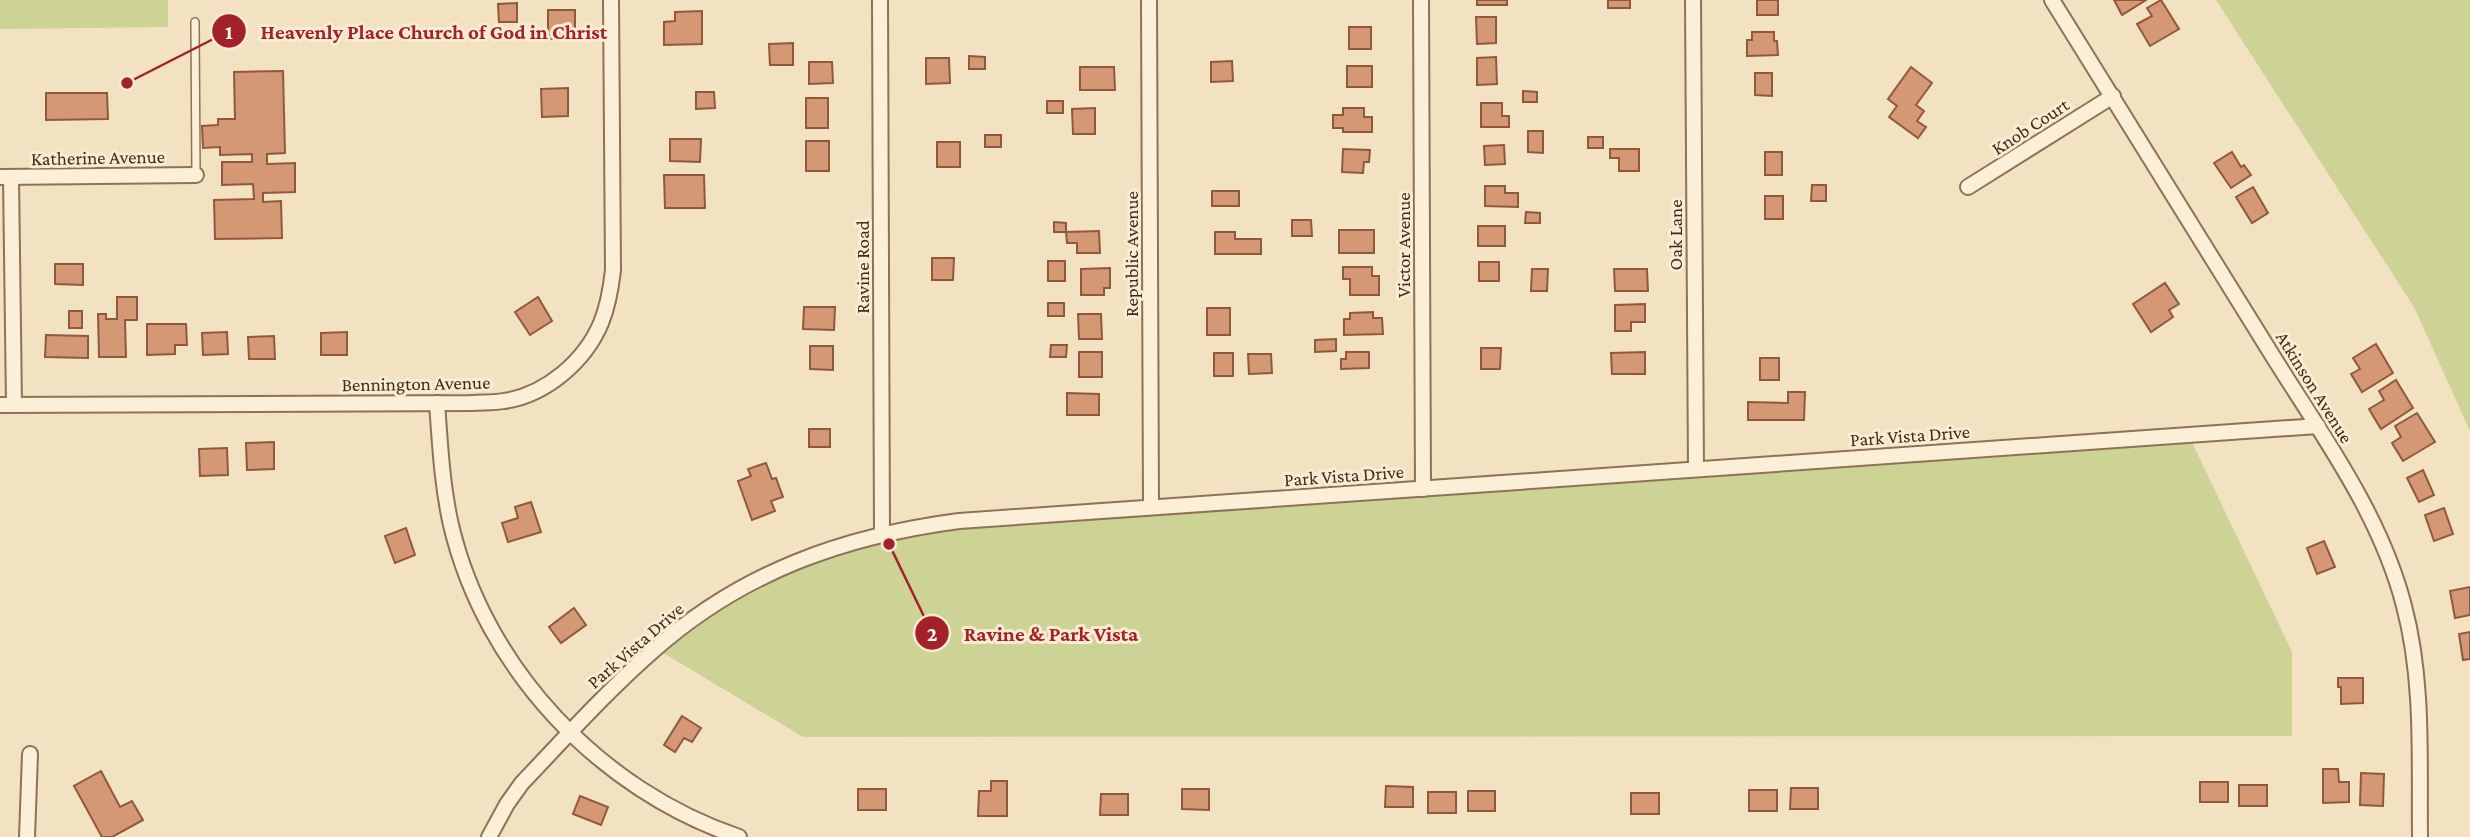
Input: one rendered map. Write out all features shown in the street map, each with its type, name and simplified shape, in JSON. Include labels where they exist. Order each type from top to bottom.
[{"type":"street","name":"Bennington Avenue","points":[[7,405],[505,401],[538,390],[557,378],[582,355],[603,320],[610,294],[613,270],[611,0]]},
{"type":"street","name":"Ravine Road","points":[[880,0],[882,534]]},
{"type":"street","name":"Republic Avenue","points":[[1149,0],[1151,507]]},
{"type":"street","name":"Victor Avenue","points":[[1421,0],[1423,489]]},
{"type":"street","name":"Oak Lane","points":[[1693,0],[1696,469]]},
{"type":"street","name":"Atkinson Avenue","points":[[2052,0],[2318,426],[2372,522],[2393,570],[2404,607],[2417,682],[2420,837]]},
{"type":"street","name":"Knob Court","points":[[1968,187],[2113,96]]},
{"type":"street","name":"Katherine Avenue","points":[[6,177],[196,175]]},
{"type":"street","points":[[6,177],[7,405]]},
{"type":"street","points":[[437,403],[445,494],[452,528],[472,588],[503,649],[523,679],[570,732],[639,790],[697,820],[739,837]]},
{"type":"street","name":"Park Vista Drive","points":[[489,837],[522,783],[655,648],[724,598],[760,578],[800,559],[882,534],[959,521],[2318,426]]},
{"type":"street","points":[[27,837],[30,754]]},
{"type":"lane","points":[[195,22],[196,175]]},
{"type":"green space","points":[[0,0],[168,0],[168,27],[0,29]]},
{"type":"green space","points":[[2216,0],[2470,0],[2470,431],[2414,307]]},
{"type":"green space","points":[[2188,434],[2292,652],[2292,736],[803,737],[655,648],[760,578],[914,527]]},
{"type":"building","points":[[1477,0],[1507,0],[1507,5],[1477,5]]},
{"type":"building","points":[[1608,0],[1630,0],[1630,8],[1608,8]]},
{"type":"building","points":[[1757,0],[1778,0],[1778,15],[1757,15]]},
{"type":"building","points":[[2114,0],[2146,0],[2122,15]]},
{"type":"building","points":[[2161,0],[2179,29],[2150,46],[2137,24],[2152,16],[2147,8]]},
{"type":"building","points":[[517,3],[517,22],[499,22],[498,4]]},
{"type":"building","points":[[548,10],[575,10],[575,38],[548,39]]},
{"type":"building","points":[[702,11],[702,44],[664,45],[664,22],[675,21],[675,12]]},
{"type":"building","points":[[1476,17],[1496,17],[1496,43],[1477,44]]},
{"type":"building","points":[[1349,27],[1371,27],[1371,49],[1349,49]]},
{"type":"building","points":[[1752,32],[1774,32],[1778,55],[1747,56],[1747,40],[1752,40]]},
{"type":"building","points":[[793,43],[793,65],[770,65],[769,44]]},
{"type":"building","points":[[969,56],[985,57],[985,69],[969,69]]},
{"type":"building","points":[[1496,57],[1497,84],[1477,85],[1477,58]]},
{"type":"building","points":[[926,58],[949,58],[950,83],[926,84]]},
{"type":"building","points":[[1232,61],[1233,81],[1211,82],[1211,62]]},
{"type":"building","points":[[809,62],[832,62],[833,83],[809,84]]},
{"type":"building","points":[[1347,66],[1372,66],[1372,87],[1347,87]]},
{"type":"building","points":[[1080,67],[1114,67],[1115,90],[1080,90]]},
{"type":"building","points":[[1911,67],[1932,83],[1916,105],[1924,111],[1917,121],[1926,127],[1918,138],[1889,117],[1897,106],[1888,99]]},
{"type":"building","points":[[283,71],[285,153],[267,154],[267,164],[295,163],[295,192],[263,193],[263,202],[281,201],[282,238],[215,239],[214,200],[254,199],[253,184],[222,185],[222,162],[252,162],[252,154],[220,155],[220,147],[203,148],[202,126],[218,125],[218,119],[235,119],[234,72]]},
{"type":"building","points":[[1755,73],[1772,73],[1772,96],[1755,95]]},
{"type":"building","points":[[568,88],[568,116],[542,117],[541,89]]},
{"type":"building","points":[[1523,91],[1537,92],[1537,102],[1523,102]]},
{"type":"building","points":[[696,92],[714,92],[715,108],[696,109]]},
{"type":"building","points":[[46,93],[107,93],[108,119],[46,120]]},
{"type":"building","points":[[806,98],[828,98],[828,128],[806,128]]},
{"type":"building","points":[[1047,101],[1063,101],[1063,113],[1047,113]]},
{"type":"building","points":[[1481,103],[1502,103],[1502,116],[1509,116],[1509,127],[1481,127]]},
{"type":"building","points":[[1095,108],[1095,134],[1073,134],[1072,109]]},
{"type":"building","points":[[1343,108],[1364,108],[1364,117],[1372,117],[1372,132],[1343,132],[1343,128],[1333,128],[1333,115],[1343,115]]},
{"type":"building","points":[[1528,131],[1543,131],[1543,153],[1528,152]]},
{"type":"building","points":[[985,135],[1001,135],[1001,147],[985,147]]},
{"type":"building","points":[[1588,137],[1603,137],[1603,148],[1588,148]]},
{"type":"building","points":[[670,139],[701,139],[700,162],[670,161]]},
{"type":"building","points":[[806,141],[829,141],[829,171],[806,171]]},
{"type":"building","points":[[937,142],[960,142],[960,167],[937,167]]},
{"type":"building","points":[[1504,145],[1505,164],[1485,165],[1484,146]]},
{"type":"building","points":[[1343,149],[1370,150],[1369,162],[1364,162],[1363,173],[1342,172]]},
{"type":"building","points":[[1610,149],[1639,149],[1639,171],[1619,171],[1619,158],[1610,158]]},
{"type":"building","points":[[1765,152],[1782,152],[1782,175],[1765,175]]},
{"type":"building","points":[[2232,152],[2241,167],[2244,165],[2251,175],[2231,188],[2214,163]]},
{"type":"building","points":[[664,175],[704,175],[705,208],[665,208]]},
{"type":"building","points":[[1812,185],[1826,185],[1826,201],[1811,201]]},
{"type":"building","points":[[1485,186],[1505,186],[1505,193],[1518,193],[1518,207],[1485,206]]},
{"type":"building","points":[[2253,187],[2268,213],[2252,223],[2236,197]]},
{"type":"building","points":[[1212,191],[1239,191],[1239,206],[1212,206]]},
{"type":"building","points":[[1765,196],[1783,196],[1783,219],[1765,219]]},
{"type":"building","points":[[1526,212],[1540,213],[1540,223],[1525,223]]},
{"type":"building","points":[[1292,220],[1311,220],[1312,236],[1292,236]]},
{"type":"building","points":[[1054,222],[1066,223],[1066,232],[1054,232]]},
{"type":"building","points":[[1478,226],[1505,226],[1505,246],[1478,246]]},
{"type":"building","points":[[1339,230],[1374,230],[1374,253],[1339,253]]},
{"type":"building","points":[[1099,231],[1100,253],[1077,253],[1077,243],[1067,243],[1066,232]]},
{"type":"building","points":[[1215,232],[1235,232],[1235,239],[1261,239],[1261,254],[1215,254]]},
{"type":"building","points":[[932,258],[954,258],[953,280],[932,280]]},
{"type":"building","points":[[1048,261],[1065,261],[1065,281],[1048,281]]},
{"type":"building","points":[[1479,262],[1499,262],[1499,281],[1479,281]]},
{"type":"building","points":[[55,264],[83,264],[83,285],[55,284]]},
{"type":"building","points":[[1343,267],[1372,267],[1372,276],[1379,276],[1379,295],[1350,295],[1350,279],[1343,279]]},
{"type":"building","points":[[1110,268],[1110,288],[1104,288],[1104,295],[1081,295],[1081,269]]},
{"type":"building","points":[[1532,269],[1548,269],[1547,291],[1531,291]]},
{"type":"building","points":[[1614,269],[1647,269],[1648,291],[1615,291]]},
{"type":"building","points":[[2165,283],[2179,304],[2169,310],[2173,317],[2151,332],[2133,304]]},
{"type":"building","points":[[117,297],[137,297],[137,320],[125,320],[126,357],[99,357],[98,314],[106,314],[106,319],[117,319]]},
{"type":"building","points":[[538,297],[552,321],[530,335],[515,312]]},
{"type":"building","points":[[1048,303],[1064,303],[1064,316],[1048,316]]},
{"type":"building","points":[[1645,304],[1645,322],[1631,322],[1631,331],[1615,331],[1615,305]]},
{"type":"building","points":[[804,307],[835,307],[834,330],[803,329]]},
{"type":"building","points":[[1207,308],[1230,308],[1230,335],[1207,335]]},
{"type":"building","points":[[69,311],[82,311],[82,328],[69,328]]},
{"type":"building","points":[[1373,312],[1373,318],[1382,318],[1383,334],[1344,335],[1344,319],[1350,319],[1350,313]]},
{"type":"building","points":[[1078,314],[1101,314],[1102,339],[1079,339]]},
{"type":"building","points":[[147,324],[186,324],[187,345],[175,345],[175,354],[147,355]]},
{"type":"building","points":[[227,332],[228,354],[203,355],[202,333]]},
{"type":"building","points":[[347,332],[347,355],[321,355],[321,333]]},
{"type":"building","points":[[46,335],[88,336],[88,358],[45,357]]},
{"type":"building","points":[[274,336],[275,359],[249,359],[248,337]]},
{"type":"building","points":[[1336,339],[1336,351],[1315,352],[1315,340]]},
{"type":"building","points":[[2376,344],[2393,373],[2362,392],[2351,374],[2360,369],[2353,358]]},
{"type":"building","points":[[1051,345],[1067,345],[1066,357],[1050,357]]},
{"type":"building","points":[[810,346],[833,346],[833,370],[810,369]]},
{"type":"building","points":[[1481,348],[1501,348],[1500,369],[1481,369]]},
{"type":"building","points":[[1079,352],[1102,352],[1102,377],[1079,377]]},
{"type":"building","points":[[1346,352],[1369,352],[1369,368],[1341,369],[1341,359],[1346,359]]},
{"type":"building","points":[[1645,352],[1645,374],[1612,374],[1611,353]]},
{"type":"building","points":[[1214,353],[1233,353],[1233,376],[1214,376]]},
{"type":"building","points":[[1248,354],[1271,354],[1272,373],[1249,374]]},
{"type":"building","points":[[1760,358],[1779,358],[1779,380],[1760,380]]},
{"type":"building","points":[[2396,380],[2413,408],[2381,429],[2369,409],[2384,400],[2379,391]]},
{"type":"building","points":[[1788,392],[1805,392],[1804,420],[1748,420],[1748,402],[1788,403]]},
{"type":"building","points":[[1067,393],[1099,394],[1099,415],[1067,415]]},
{"type":"building","points":[[2417,413],[2435,442],[2403,461],[2392,443],[2401,437],[2395,426]]},
{"type":"building","points":[[809,429],[830,429],[830,447],[809,447]]},
{"type":"building","points":[[274,442],[274,469],[247,470],[246,443]]},
{"type":"building","points":[[227,448],[228,475],[200,476],[199,449]]},
{"type":"building","points":[[766,463],[772,479],[776,478],[783,497],[771,501],[775,511],[752,520],[738,481],[751,476],[748,469]]},
{"type":"building","points":[[2423,470],[2434,495],[2419,502],[2407,478]]},
{"type":"building","points":[[531,502],[541,532],[508,542],[502,523],[518,518],[515,507]]},
{"type":"building","points":[[2444,508],[2453,534],[2434,541],[2425,515]]},
{"type":"building","points":[[406,528],[415,555],[395,563],[385,536]]},
{"type":"building","points":[[2324,541],[2335,567],[2317,574],[2307,548]]},
{"type":"building","points":[[2470,587],[2470,615],[2455,618],[2450,591]]},
{"type":"building","points":[[574,608],[586,625],[561,643],[549,627]]},
{"type":"building","points":[[2470,632],[2470,659],[2463,660],[2459,634]]},
{"type":"building","points":[[2338,678],[2363,678],[2363,703],[2341,704]]},
{"type":"building","points":[[682,716],[701,728],[692,742],[684,738],[675,752],[664,745]]},
{"type":"building","points":[[2323,769],[2338,769],[2339,782],[2349,782],[2349,802],[2323,803]]},
{"type":"building","points":[[101,771],[120,807],[132,801],[143,820],[112,837],[102,837],[74,786]]},
{"type":"building","points":[[2361,773],[2384,774],[2383,806],[2360,805]]},
{"type":"building","points":[[991,781],[1007,781],[1007,816],[978,816],[979,791],[991,791]]},
{"type":"building","points":[[2200,782],[2228,782],[2228,802],[2200,802]]},
{"type":"building","points":[[2239,785],[2267,785],[2267,806],[2239,806]]},
{"type":"building","points":[[1386,786],[1413,787],[1413,807],[1385,807]]},
{"type":"building","points":[[1791,788],[1818,788],[1818,809],[1790,809]]},
{"type":"building","points":[[858,789],[886,789],[886,810],[858,810]]},
{"type":"building","points":[[1182,789],[1209,789],[1209,810],[1182,809]]},
{"type":"building","points":[[1749,790],[1777,790],[1777,811],[1749,811]]},
{"type":"building","points":[[1468,791],[1495,791],[1495,811],[1468,811]]},
{"type":"building","points":[[1428,792],[1456,792],[1456,813],[1428,813]]},
{"type":"building","points":[[1631,793],[1659,793],[1659,814],[1631,814]]},
{"type":"building","points":[[1101,794],[1128,794],[1128,815],[1100,815]]},
{"type":"building","points":[[580,796],[608,807],[601,825],[573,814]]},
{"type":"place","name":"Heavenly Place Church of God in Christ","points":[[127,83]]},
{"type":"place","name":"Ravine & Park Vista","points":[[889,544]]}]
